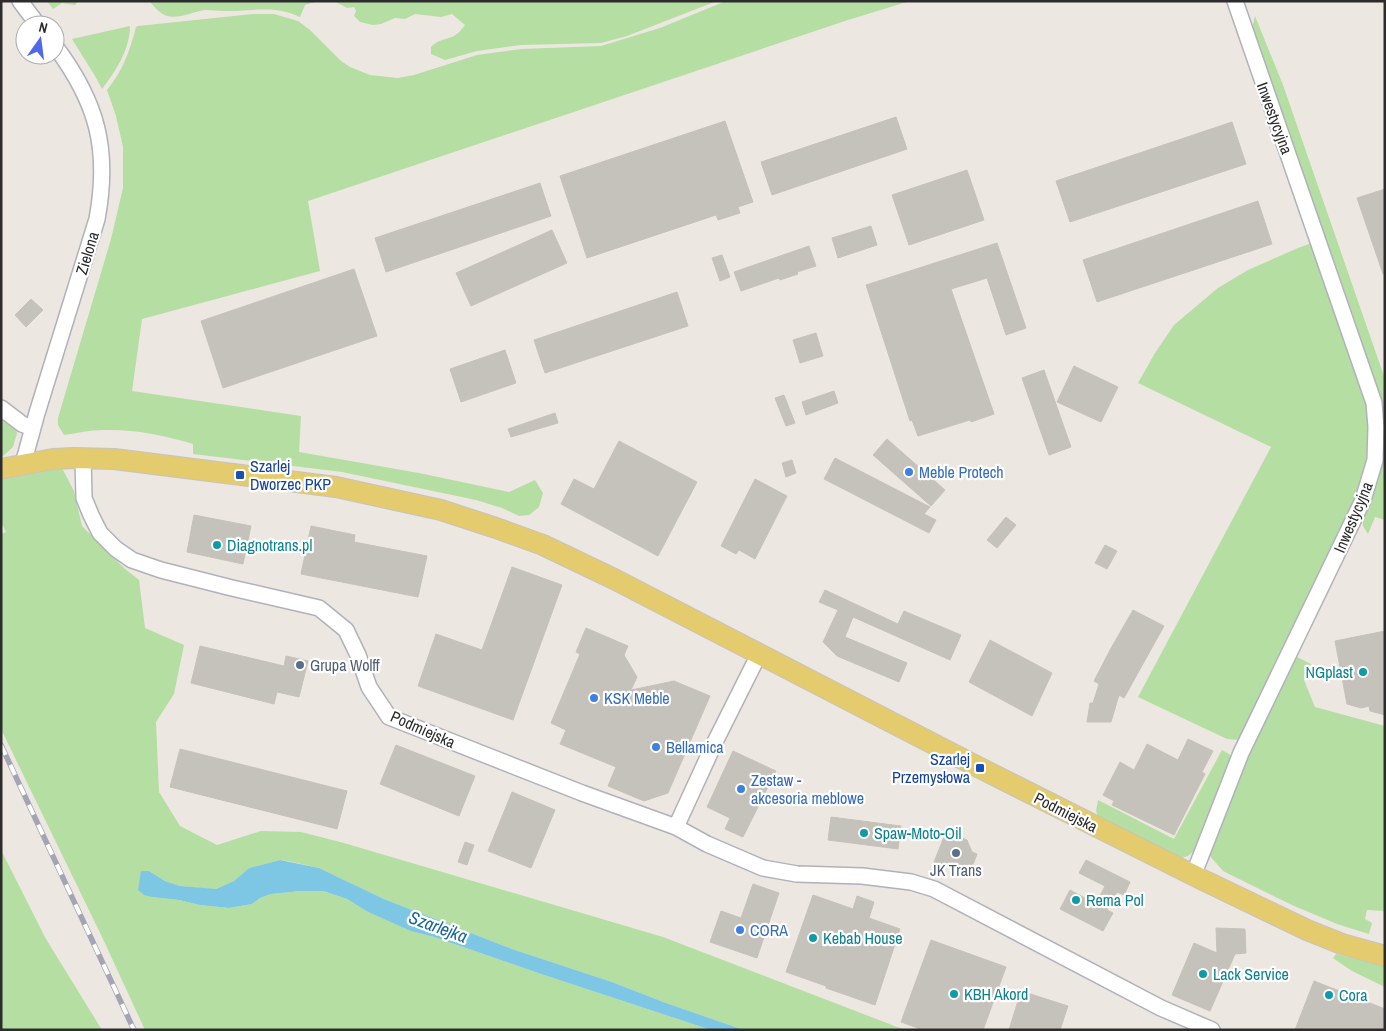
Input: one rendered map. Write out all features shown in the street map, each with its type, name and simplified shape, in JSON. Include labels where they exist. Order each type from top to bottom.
[{"type":"main road","name":"Podmiejska","points":[[1,469],[53,459],[114,459],[336,487],[441,510],[496,528],[559,552],[1193,876],[1306,930],[1342,944],[1383,955]]},
{"type":"street","points":[[20,1],[30,15]]},
{"type":"street","name":"Inwestycyjna","points":[[1193,876],[1241,753],[1363,500],[1375,460],[1376,444],[1374,403],[1235,1]]},
{"type":"street","name":"Zielona","points":[[23,464],[32,428],[97,218],[102,189],[102,152],[96,122],[82,86],[65,61]]},
{"type":"street","points":[[1,408],[22,424],[32,428]]},
{"type":"street","name":"Podmiejska","points":[[83,458],[84,498],[90,515],[100,533],[116,549],[132,560],[161,570],[319,608],[346,630],[358,655],[368,687],[389,717],[582,793],[676,827],[707,844],[762,868],[797,874],[862,876],[911,882],[934,889],[1161,1008],[1212,1030]]},
{"type":"street","points":[[676,827],[715,742],[759,654]]},
{"type":"green space","points":[[47,1],[78,1],[75,5],[62,3],[53,9]]},
{"type":"green space","points":[[149,1],[318,1],[305,5],[300,17],[290,13],[271,10],[205,10],[172,17],[162,14]]},
{"type":"green space","points":[[334,1],[717,1],[627,36],[601,43],[521,45],[477,51],[445,60],[431,54],[431,47],[435,43],[452,37],[461,31],[465,25],[452,14],[441,17],[415,14],[405,19],[395,18],[373,25],[360,22],[354,16],[356,11],[354,7],[347,8]]},
{"type":"green space","points":[[726,1],[910,1],[848,20],[308,201],[320,271],[142,319],[132,391],[301,416],[299,452],[419,473],[509,492],[535,480],[543,493],[539,507],[529,515],[519,516],[502,508],[476,500],[342,472],[193,454],[193,444],[149,433],[103,430],[64,435],[58,425],[58,418],[111,239],[123,188],[123,147],[116,116],[107,90],[125,61],[136,27],[253,14],[274,14],[298,21],[350,67],[370,75],[398,78],[414,75],[477,55],[521,49],[601,46],[660,28]]},
{"type":"green space","points":[[1255,16],[1283,85],[1385,379],[1385,520],[1375,517],[1368,534],[1363,526],[1363,516],[1378,481],[1384,448],[1383,408],[1352,312],[1252,28]]},
{"type":"green space","points":[[130,26],[125,51],[102,89],[72,39]]},
{"type":"green space","points":[[1312,243],[1365,391],[1370,423],[1369,456],[1359,488],[1243,736],[1240,740],[1227,739],[1138,697],[1271,447],[1138,383],[1174,325],[1218,288],[1248,270]]},
{"type":"green space","points":[[1,415],[14,427],[17,433],[13,447],[1,458]]},
{"type":"green space","points":[[62,468],[74,491],[82,526],[124,568],[139,580],[145,628],[184,645],[174,694],[156,722],[159,792],[180,826],[217,845],[261,831],[301,832],[344,843],[663,937],[905,1030],[744,1030],[612,982],[512,949],[384,899],[319,868],[280,860],[249,868],[234,881],[216,889],[180,886],[165,881],[149,871],[152,897],[229,908],[252,904],[260,898],[271,894],[323,891],[347,899],[368,912],[412,931],[711,1030],[145,1030],[1,729],[1,534],[6,532],[1,522],[1,480]]},
{"type":"green space","points":[[1295,656],[1311,664],[1304,680],[1315,707],[1385,726],[1385,911],[1367,910],[1365,919],[1372,923],[1369,934],[1337,924],[1292,905],[1223,871],[1210,856],[1244,765]]},
{"type":"green space","points":[[1222,750],[1232,758],[1195,850],[1188,856],[1178,859],[1100,822],[1096,811],[1098,800],[1174,839]]},
{"type":"green space","points":[[1,850],[46,939],[102,1030],[1,1030]]},
{"type":"green space","points":[[1336,954],[1385,966],[1385,987],[1352,971],[1333,958]]},
{"type":"water","name":"Szarlejka","points":[[280,860],[319,868],[384,899],[512,949],[612,982],[744,1030],[711,1030],[541,974],[434,937],[411,931],[368,912],[347,899],[323,891],[271,894],[260,898],[252,904],[229,908],[152,897],[144,895],[138,890],[141,871],[149,871],[165,881],[180,886],[216,889],[234,881],[249,868]]},
{"type":"building","points":[[896,117],[907,149],[772,195],[761,162]]},
{"type":"building","points":[[725,121],[753,202],[738,207],[740,213],[718,220],[716,215],[587,258],[560,176]]},
{"type":"building","points":[[1232,122],[1246,164],[1070,222],[1056,181]]},
{"type":"building","points":[[967,170],[984,220],[909,245],[892,195]]},
{"type":"building","points":[[540,183],[551,216],[386,272],[375,238]]},
{"type":"building","points":[[1385,189],[1385,273],[1383,274],[1357,198]]},
{"type":"building","points":[[1258,201],[1272,244],[1097,302],[1083,260]]},
{"type":"building","points":[[871,226],[877,245],[838,258],[832,238]]},
{"type":"building","points":[[552,230],[567,263],[471,306],[456,273]]},
{"type":"building","points":[[997,243],[1026,328],[1006,335],[987,278],[951,289],[994,414],[918,436],[912,420],[910,421],[866,285]]},
{"type":"building","points":[[809,246],[816,266],[780,280],[779,278],[741,291],[734,272]]},
{"type":"building","points":[[722,255],[730,277],[720,281],[712,258]]},
{"type":"building","points":[[354,269],[377,336],[223,388],[201,321]]},
{"type":"building","points":[[677,292],[688,326],[545,373],[534,340]]},
{"type":"building","points":[[31,299],[43,310],[26,327],[15,315]]},
{"type":"building","points":[[816,333],[823,356],[800,363],[793,340]]},
{"type":"building","points":[[505,350],[516,383],[461,402],[450,369]]},
{"type":"building","points":[[1074,366],[1118,387],[1101,422],[1057,402]]},
{"type":"building","points":[[1044,370],[1071,447],[1049,455],[1022,378]]},
{"type":"building","points":[[834,391],[838,403],[806,415],[802,402]]},
{"type":"building","points":[[784,395],[795,423],[786,426],[775,398]]},
{"type":"building","points":[[555,413],[558,423],[511,437],[508,429]]},
{"type":"building","name":"Meble Protech","points":[[887,439],[945,490],[931,506],[873,455]]},
{"type":"building","points":[[619,441],[697,482],[658,556],[561,504],[574,479],[594,489]]},
{"type":"building","points":[[835,458],[930,507],[924,514],[936,520],[929,533],[824,479]]},
{"type":"building","points":[[792,460],[796,473],[786,477],[782,463]]},
{"type":"building","points":[[755,479],[787,496],[755,559],[739,550],[736,554],[721,546]]},
{"type":"building","name":"Diagnotrans.pl","points":[[194,515],[251,526],[243,564],[187,552]]},
{"type":"building","points":[[1006,517],[1016,525],[997,548],[987,540]]},
{"type":"building","points":[[311,526],[355,535],[354,542],[427,556],[418,597],[301,574]]},
{"type":"building","points":[[1105,545],[1117,551],[1107,569],[1095,563]]},
{"type":"building","points":[[512,567],[562,585],[513,720],[418,686],[436,634],[482,650]]},
{"type":"building","points":[[825,590],[898,624],[904,611],[961,635],[950,660],[853,617],[845,637],[907,663],[899,682],[837,656],[823,642],[838,610],[819,602]]},
{"type":"building","points":[[1133,610],[1164,626],[1124,698],[1119,695],[1111,722],[1087,722],[1090,703],[1093,703],[1099,684],[1094,681]]},
{"type":"building","points":[[586,628],[628,646],[624,655],[637,677],[631,690],[674,681],[710,696],[668,793],[644,801],[608,786],[616,767],[560,744],[566,730],[551,723],[580,654],[576,652]]},
{"type":"building","name":"NGplast","points":[[1385,631],[1385,715],[1370,711],[1369,706],[1361,708],[1347,704],[1335,641]]},
{"type":"building","points":[[990,640],[1052,673],[1032,716],[969,682]]},
{"type":"building","points":[[200,646],[284,666],[286,656],[308,661],[299,697],[277,692],[274,704],[191,683]]},
{"type":"building","points":[[1188,739],[1213,751],[1202,772],[1205,774],[1174,835],[1112,805],[1114,801],[1103,795],[1120,762],[1134,770],[1147,744],[1178,760]]},
{"type":"building","points":[[396,745],[475,776],[459,816],[380,784]]},
{"type":"building","points":[[180,749],[347,791],[337,829],[170,787]]},
{"type":"building","name":"Zestaw - akcesoria meblowe","points":[[733,751],[776,771],[743,837],[725,829],[730,818],[707,807]]},
{"type":"building","points":[[512,792],[555,810],[531,868],[488,851]]},
{"type":"building","name":"Spaw-Moto-Oil","points":[[831,817],[901,826],[898,849],[828,840]]},
{"type":"building","name":"JK Trans","points":[[946,832],[967,840],[972,852],[977,854],[969,875],[934,862]]},
{"type":"building","points":[[465,842],[474,845],[467,865],[458,862]]},
{"type":"building","name":"Rema Pol","points":[[1086,860],[1130,882],[1124,895],[1117,892],[1107,910],[1113,913],[1103,931],[1060,909],[1070,890],[1096,904],[1105,886],[1079,873]]},
{"type":"building","name":"CORA","points":[[753,884],[779,893],[757,958],[710,942],[721,911],[741,918]]},
{"type":"building","points":[[813,895],[853,909],[857,896],[874,902],[869,918],[900,929],[875,1005],[786,972]]},
{"type":"building","name":"Lack Service","points":[[1216,928],[1245,929],[1246,953],[1235,954],[1210,1011],[1172,995],[1194,943],[1217,953]]},
{"type":"building","name":"KBH Akord","points":[[931,940],[1006,967],[983,1030],[923,1030],[901,1022]]},
{"type":"building","name":"Cora","points":[[1314,981],[1385,1009],[1385,1030],[1295,1030]]},
{"type":"building","points":[[1021,991],[1068,1006],[1060,1030],[1009,1030]]},
{"type":"railway","points":[[1,745],[134,1030]]},
{"type":"place","name":"Meble Protech","points":[[909,472]]},
{"type":"place","name":"Szarlej Dworzec PKP","points":[[240,475]]},
{"type":"place","name":"Diagnotrans.pl","points":[[217,545]]},
{"type":"place","name":"Grupa Wolff","points":[[300,665]]},
{"type":"place","name":"NGplast","points":[[1363,672]]},
{"type":"place","name":"KSK Meble","points":[[594,698]]},
{"type":"place","name":"Bellamica","points":[[656,747]]},
{"type":"place","name":"Szarlej Przemysłowa","points":[[980,768]]},
{"type":"place","name":"Zestaw - akcesoria meblowe","points":[[741,789]]},
{"type":"place","name":"Spaw-Moto-Oil","points":[[864,833]]},
{"type":"place","name":"JK Trans","points":[[956,853]]},
{"type":"place","name":"Rema Pol","points":[[1076,900]]},
{"type":"place","name":"CORA","points":[[740,930]]},
{"type":"place","name":"Kebab House","points":[[813,938]]},
{"type":"place","name":"Lack Service","points":[[1203,974]]},
{"type":"place","name":"KBH Akord","points":[[954,994]]},
{"type":"place","name":"Cora","points":[[1329,995]]}]
